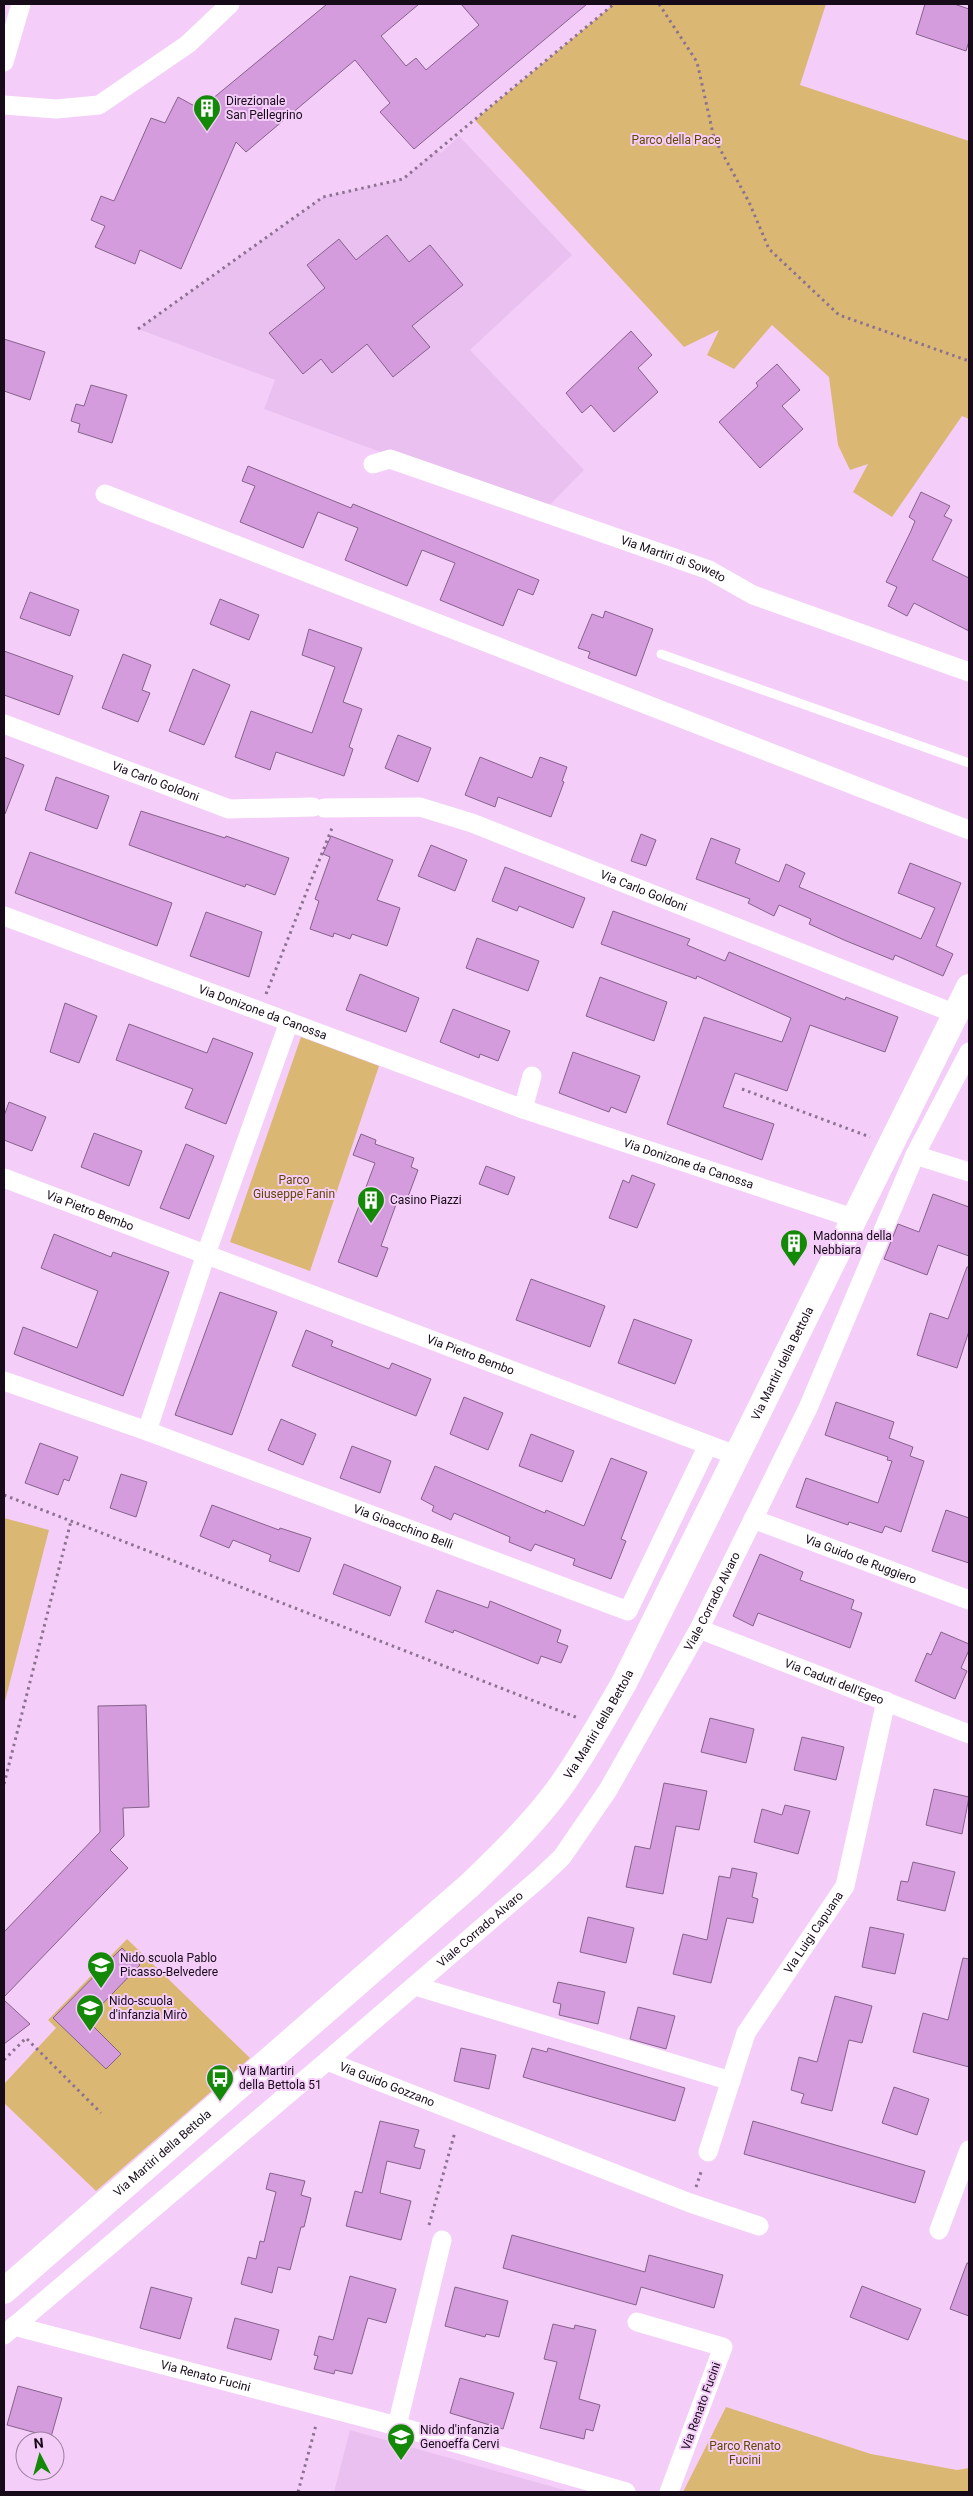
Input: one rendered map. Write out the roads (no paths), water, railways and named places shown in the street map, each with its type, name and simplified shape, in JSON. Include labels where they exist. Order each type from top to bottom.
[{"type":"main road","name":"Via Martiri della Bettola","points":[[4,2291],[470,1885],[532,1822],[558,1790],[624,1683],[735,1455],[969,987]]},
{"type":"street","points":[[4,62],[22,4]]},
{"type":"street","points":[[4,105],[56,109],[99,105],[188,44],[230,4]]},
{"type":"street","name":"Via Martiri di Soweto","points":[[373,464],[390,459],[700,566],[753,595],[969,672]]},
{"type":"street","points":[[105,494],[969,830]]},
{"type":"street","name":"Via Carlo Goldoni","points":[[4,724],[229,809],[420,807],[472,823],[956,1014]]},
{"type":"street","name":"Via Donizone da Canossa","points":[[4,916],[523,1109],[853,1218]]},
{"type":"street","points":[[147,1431],[206,1254],[289,1022]]},
{"type":"street","name":"Viale Corrado Alvaro","points":[[327,2061],[562,1857],[608,1790],[699,1629],[808,1408],[915,1155],[969,1052]]},
{"type":"street","points":[[523,1109],[532,1076]]},
{"type":"street","points":[[915,1155],[969,1172]]},
{"type":"street","name":"Via Pietro Bembo","points":[[4,1178],[735,1455]]},
{"type":"street","name":"Via Gioacchino Belli","points":[[4,1381],[147,1431],[628,1611],[708,1445]]},
{"type":"street","name":"Via Guido de Ruggiero","points":[[753,1519],[969,1600]]},
{"type":"street","name":"Via Caduti dell'Egeo","points":[[699,1629],[969,1734]]},
{"type":"street","name":"Via Luigi Capuana","points":[[708,2152],[746,2033],[845,1886],[886,1701]]},
{"type":"street","points":[[415,1986],[731,2081]]},
{"type":"street","name":"Via Guido Gozzano","points":[[9,2330],[327,2061],[690,2203],[759,2226]]},
{"type":"street","points":[[939,2230],[969,2150]]},
{"type":"street","points":[[397,2426],[442,2240]]},
{"type":"street","name":"Via Renato Fucini","points":[[636,2322],[723,2347],[669,2492]]},
{"type":"street","name":"Via Renato Fucini","points":[[9,2330],[321,2406],[626,2492]]},
{"type":"lane","points":[[661,654],[969,763]]},
{"type":"place","name":"Direzionale San Pellegrino","points":[[207,132]]},
{"type":"place","name":"Casino Piazzi","points":[[371,1224]]},
{"type":"place","name":"Madonna della Nebbiara","points":[[794,1267]]},
{"type":"place","name":"Nido scuola Pablo Picasso-Belvedere","points":[[101,1989]]},
{"type":"place","name":"Nido-scuola d'infanzia Mirò","points":[[90,2032]]},
{"type":"place","name":"Via Martiri della Bettola 51","points":[[220,2102]]},
{"type":"place","name":"Nido d'infanzia Genoeffa Cervi","points":[[401,2461]]},
{"type":"park label","name":"Parco della Pace","points":[[676,140]]},
{"type":"park label","name":"Parco Giuseppe Fanin","points":[[294,1187]]},
{"type":"park label","name":"Parco Renato Fucini","points":[[745,2453]]}]
